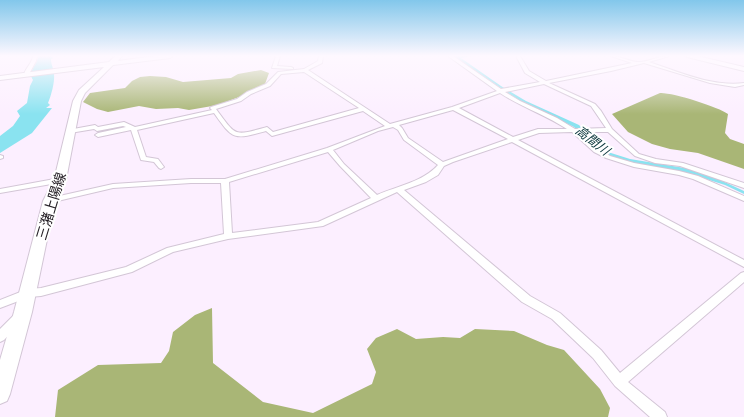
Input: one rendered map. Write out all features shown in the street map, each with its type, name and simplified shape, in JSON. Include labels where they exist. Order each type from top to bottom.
[{"type":"main road","points":[[0,78],[17,75]]},
{"type":"main road","name":"三潴上陽線","points":[[0,394],[28,294],[49,202],[60,180],[78,101],[82,92],[99,75]]},
{"type":"street","points":[[277,75],[268,85],[249,93],[239,100],[213,108],[232,134],[241,136],[267,130],[272,134],[363,110]]},
{"type":"street","points":[[312,75],[363,110],[400,129],[406,139],[442,165]]},
{"type":"street","points":[[478,75],[520,103],[566,124],[575,130],[594,150],[607,157],[632,165],[678,172],[702,179],[744,199]]},
{"type":"street","points":[[533,75],[593,104],[600,112],[610,130],[637,155],[646,159],[686,166],[744,186]]},
{"type":"street","points":[[49,202],[113,186],[191,181],[225,181],[329,149],[376,130],[454,108],[500,91],[584,75]]},
{"type":"street","points":[[688,75],[709,82],[735,86],[744,84]]},
{"type":"street","points":[[454,108],[744,264]]},
{"type":"street","points":[[98,135],[215,111]]},
{"type":"street","points":[[70,131],[95,127],[98,129],[124,124],[133,129],[142,159],[156,160],[162,167]]},
{"type":"street","points":[[0,304],[28,294],[129,270],[170,250],[228,236],[320,224],[398,189],[423,180],[435,173],[442,165],[538,131],[610,130]]},
{"type":"street","points":[[329,149],[342,165],[376,199]]},
{"type":"street","points":[[0,191],[60,180]]},
{"type":"street","points":[[225,181],[228,236]]},
{"type":"street","points":[[398,189],[526,299],[556,316],[597,354],[619,382],[660,417]]},
{"type":"street","points":[[619,382],[744,276]]},
{"type":"street","points":[[0,337],[23,312]]},
{"type":"green space","points":[[235,75],[268,75],[265,84],[239,97],[218,105],[189,110],[178,108],[156,109],[139,106],[108,112],[97,109],[83,102],[90,93],[125,88],[132,81],[140,77],[166,77],[183,82],[231,78]]},
{"type":"green space","points":[[660,93],[695,100],[728,114],[725,133],[730,139],[744,144],[744,169],[698,153],[670,149],[652,144],[628,132],[612,114]]},
{"type":"green space","points":[[212,308],[213,363],[263,402],[313,413],[372,384],[376,372],[367,349],[376,338],[397,329],[416,339],[443,337],[460,338],[475,329],[514,331],[547,345],[564,350],[600,389],[610,408],[608,417],[55,417],[58,390],[98,365],[161,363],[169,351],[173,332],[195,315]]},
{"type":"water","points":[[31,75],[54,75],[48,103],[50,105],[46,108],[52,108],[32,133],[0,153],[0,136],[13,126],[20,116],[17,111],[27,103],[30,86],[33,80]]},
{"type":"water","name":"高間川","points":[[482,75],[486,75],[526,101],[579,125],[600,146],[611,153],[630,159],[691,169],[716,178],[744,191],[744,194],[725,185],[693,175],[616,159],[605,154],[589,143],[574,127],[520,101]]}]
